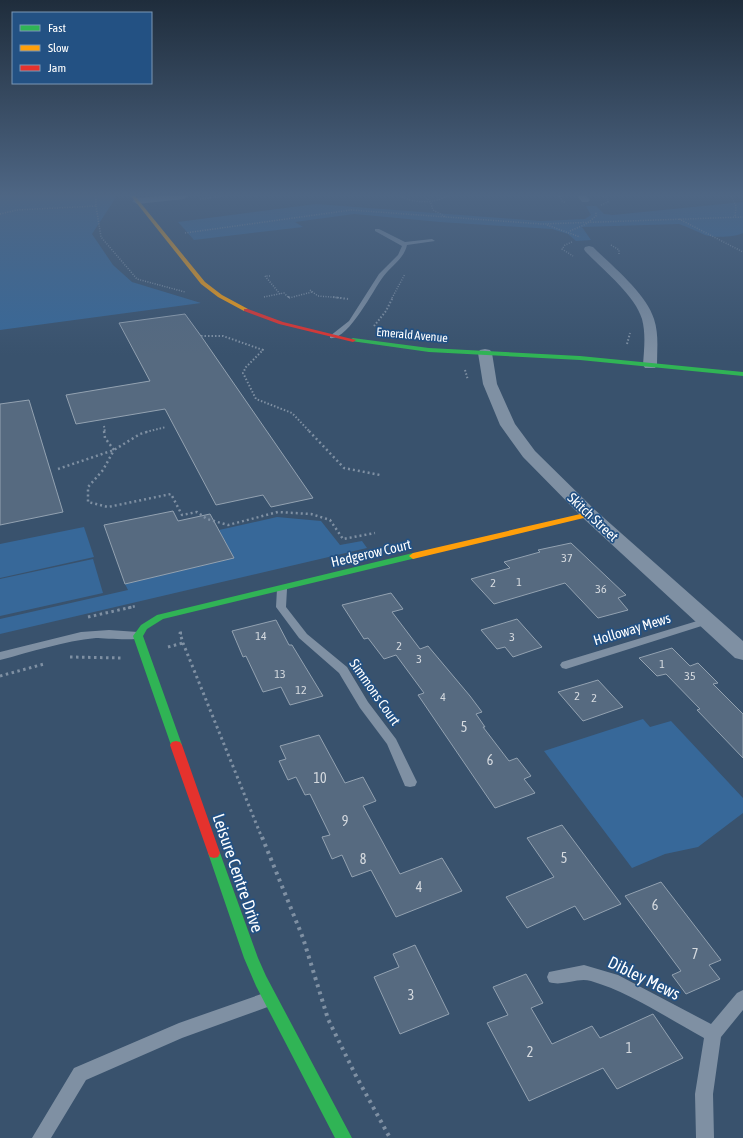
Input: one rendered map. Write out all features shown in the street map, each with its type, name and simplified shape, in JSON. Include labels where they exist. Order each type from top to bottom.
[{"type":"street","name":"Emerald Avenue","points":[[176,249],[203,283],[214,293],[237,306],[261,316],[332,337],[486,358],[582,358],[743,374]]},
{"type":"street","points":[[589,249],[633,296],[648,317],[650,365]]},
{"type":"street","name":"Skitch Street","points":[[486,358],[490,384],[508,425],[529,454],[588,514],[743,653]]},
{"type":"street","name":"Hedgerow Court","points":[[138,636],[144,627],[160,618],[588,514]]},
{"type":"street","name":"Leisure Centre Drive","points":[[138,636],[250,958],[269,1000],[320,1091],[344,1138]]},
{"type":"lane","points":[[332,337],[351,322],[381,274],[400,256],[404,249]]},
{"type":"lane","name":"Simmons Court","points":[[282,589],[281,607],[303,636],[343,670],[364,705],[392,742],[410,782]]},
{"type":"lane","name":"Holloway Mews","points":[[566,665],[707,621]]},
{"type":"lane","points":[[0,656],[81,636],[109,634],[138,636]]},
{"type":"lane","name":"Dibley Mews","points":[[555,978],[584,972],[612,980],[712,1034]]},
{"type":"lane","points":[[704,1138],[704,1094],[712,1034],[743,998]]},
{"type":"lane","points":[[41,1138],[80,1074],[179,1031],[269,1000]]},
{"type":"path","points":[[343,328],[366,333],[376,324],[394,296],[418,249]]},
{"type":"path","points":[[270,276],[265,276],[280,294]]},
{"type":"path","points":[[261,298],[284,294],[289,298],[312,292]]},
{"type":"path","points":[[201,336],[223,336],[263,350],[246,367],[243,373],[256,399],[292,413],[344,468],[380,475]]},
{"type":"path","points":[[469,384],[463,363],[486,358]]},
{"type":"path","points":[[104,426],[106,438],[114,450]]},
{"type":"path","points":[[58,469],[77,464],[114,450],[140,434],[166,428]]},
{"type":"path","points":[[114,450],[103,470],[88,485],[86,494],[88,502],[108,507],[171,494],[182,515],[198,512],[207,519],[228,524],[278,512],[298,513],[311,514],[330,520],[344,539],[375,533]]},
{"type":"path","points":[[85,618],[139,605]]},
{"type":"path","points":[[188,631],[180,633],[303,938],[328,1019],[354,1074],[390,1138]]},
{"type":"path","points":[[68,657],[122,658],[184,643]]},
{"type":"path","points":[[0,676],[46,663]]},
{"type":"shaded area","points":[[0,249],[102,249],[113,265],[132,282],[201,303],[0,330]]},
{"type":"shaded area","points":[[277,517],[321,521],[340,545],[362,541],[367,548],[0,634],[0,619],[128,590],[125,584],[234,558],[219,530]]},
{"type":"shaded area","points":[[84,527],[94,557],[0,578],[0,544]]},
{"type":"shaded area","points":[[93,559],[103,593],[0,616],[0,579]]},
{"type":"shaded area","points":[[643,719],[650,727],[671,721],[743,798],[743,813],[698,847],[665,854],[632,868],[544,751]]},
{"type":"building","points":[[185,314],[313,498],[271,507],[263,495],[216,505],[165,409],[76,424],[66,395],[150,381],[119,323]]},
{"type":"building","points":[[29,400],[63,512],[0,525],[0,404]]},
{"type":"building","points":[[173,511],[178,521],[210,514],[234,558],[125,584],[104,525]]},
{"type":"building","points":[[571,543],[626,595],[618,598],[628,610],[598,618],[565,583],[494,604],[471,579],[510,568],[504,562],[540,552],[538,550]]},
{"type":"building","points":[[391,593],[403,609],[392,612],[420,649],[428,646],[470,696],[482,712],[476,714],[485,727],[483,727],[509,761],[517,758],[531,776],[524,779],[535,793],[495,808],[418,695],[424,693],[396,655],[384,659],[368,638],[364,639],[342,605]]},
{"type":"building","points":[[517,619],[542,647],[513,657],[505,647],[497,649],[481,630]]},
{"type":"building","points":[[276,620],[289,645],[292,645],[323,696],[290,705],[281,687],[263,692],[246,656],[243,657],[232,631]]},
{"type":"building","points":[[672,648],[690,666],[698,663],[718,683],[713,684],[743,714],[743,758],[697,710],[700,709],[666,674],[657,676],[639,658]]},
{"type":"building","points":[[598,680],[623,707],[583,721],[558,692]]},
{"type":"building","points":[[319,735],[345,783],[363,777],[376,801],[363,806],[400,874],[442,858],[462,891],[396,917],[371,870],[352,877],[342,855],[332,859],[322,837],[330,835],[310,794],[305,795],[296,777],[288,780],[279,761],[286,759],[280,746]]},
{"type":"building","points":[[562,825],[621,904],[584,920],[575,906],[527,928],[506,897],[554,877],[527,838]]},
{"type":"building","points":[[661,882],[721,960],[709,965],[720,979],[686,994],[672,975],[681,971],[625,896]]},
{"type":"building","points":[[415,945],[449,1014],[400,1034],[374,977],[399,967],[393,954]]},
{"type":"building","points":[[526,974],[543,1003],[531,1008],[552,1044],[592,1026],[600,1038],[653,1014],[683,1058],[617,1089],[603,1068],[529,1101],[487,1023],[508,1015],[493,987]]},
{"type":"traffic: fast","points":[[353,340],[429,350],[580,358],[743,374]]},
{"type":"traffic: fast","points":[[176,745],[138,636],[144,627],[160,617],[413,556]]},
{"type":"traffic: fast","points":[[214,853],[251,958],[261,981],[344,1138]]},
{"type":"traffic: slow","points":[[176,249],[203,283],[220,296],[246,310]]},
{"type":"traffic: slow","points":[[413,556],[589,514]]},
{"type":"traffic: jam","points":[[246,310],[281,323],[353,340]]},
{"type":"traffic: jam","points":[[176,745],[214,853]]}]
